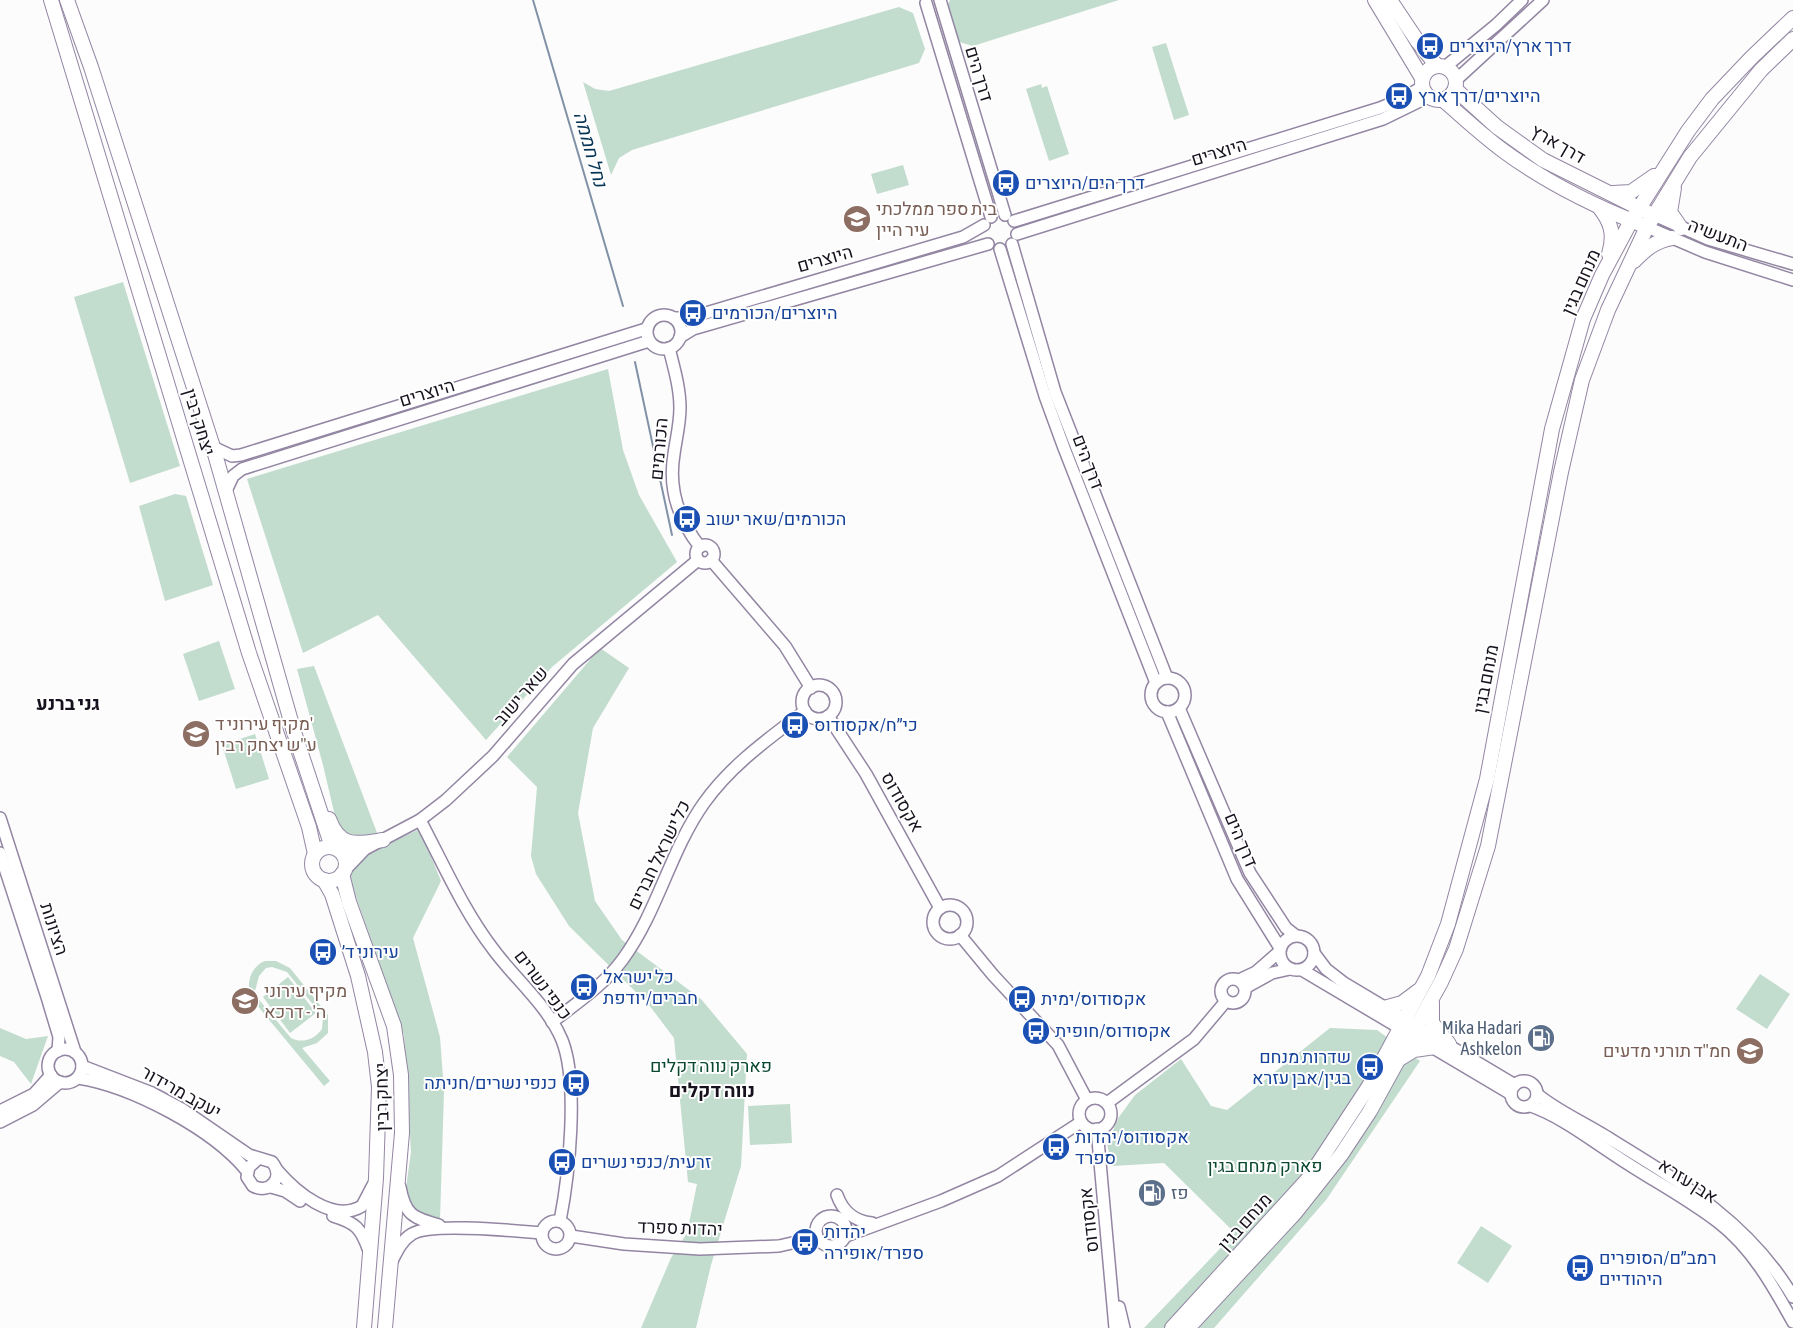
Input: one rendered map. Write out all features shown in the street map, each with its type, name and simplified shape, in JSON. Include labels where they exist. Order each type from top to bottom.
[{"type":"main road","name":"יצחק רבין","points":[[51,0],[252,662],[309,827],[315,854]]},
{"type":"main road","name":"יצחק רבין","points":[[67,0],[94,77],[213,447],[307,773],[335,848]]},
{"type":"main road","points":[[1375,0],[1424,87],[1435,100],[1443,100],[1450,96],[1456,85],[1452,72],[1441,66],[1418,42],[1390,0]]},
{"type":"main road","name":"מנחם בגין","points":[[1188,1328],[1314,1191],[1370,1111],[1400,1058],[1424,985],[1448,924],[1487,779],[1552,430],[1583,319],[1602,275],[1639,207],[1712,99],[1793,18]]},
{"type":"main road","name":"מנחם בגין","points":[[1172,1328],[1308,1179],[1369,1086],[1434,996],[1456,949],[1488,846],[1561,472],[1582,380],[1620,282],[1650,221],[1682,169],[1731,104],[1761,70],[1793,39]]},
{"type":"main road","points":[[1424,87],[1427,71],[1441,66]]},
{"type":"main road","name":"דרך ארץ","points":[[1456,85],[1498,127],[1542,160],[1639,207],[1650,221]]},
{"type":"main road","name":"דרך ארץ","points":[[1443,100],[1503,151],[1535,172],[1598,206],[1631,221]]},
{"type":"main road","points":[[1609,193],[1628,194],[1664,168]]},
{"type":"main road","points":[[1620,282],[1633,262],[1649,246],[1677,233],[1670,212],[1670,202],[1682,169]]},
{"type":"main road","points":[[1598,206],[1611,225],[1613,236],[1602,275]]},
{"type":"main road","name":"התעשיה","points":[[1631,221],[1650,221]]},
{"type":"main road","points":[[307,773],[320,794],[334,830],[339,837],[353,843],[383,840]]},
{"type":"main road","points":[[335,848],[344,856],[344,872],[336,879],[324,880],[313,869],[312,862],[315,854],[321,849],[335,848]]},
{"type":"main road","name":"יצחק רבין","points":[[344,872],[349,902],[387,1003],[400,1052],[403,1103],[399,1179],[385,1328]]},
{"type":"main road","name":"יצחק רבין","points":[[324,880],[332,894],[358,976],[375,1052],[379,1095],[376,1178],[364,1328]]},
{"type":"main road","points":[[1384,1008],[1394,1006],[1411,998],[1424,985]]},
{"type":"main road","points":[[1400,1058],[1414,1050],[1442,1046],[1432,1023],[1434,996]]},
{"type":"street","points":[[1441,66],[1496,24],[1522,0]]},
{"type":"street","points":[[1456,85],[1543,0]]},
{"type":"street","name":"דרך הים","points":[[931,1],[1009,218]]},
{"type":"street","name":"דרך הים","points":[[931,1],[988,221]]},
{"type":"street","name":"היוצרים","points":[[1009,218],[1380,108],[1424,87]]},
{"type":"street","name":"היוצרים","points":[[1015,239],[1383,119],[1424,87]]},
{"type":"street","points":[[1009,218],[1015,239],[1000,249],[988,244],[983,234],[988,221],[1009,218]]},
{"type":"street","name":"היוצרים","points":[[674,318],[688,318],[954,240],[988,221]]},
{"type":"street","name":"התעשיה","points":[[1650,221],[1677,233],[1705,252],[1793,280]]},
{"type":"street","name":"התעשיה","points":[[1677,233],[1708,239],[1793,264]]},
{"type":"street","name":"דרך הים","points":[[1015,239],[1056,392],[1167,678]]},
{"type":"street","name":"היוצרים","points":[[680,337],[693,329],[988,244]]},
{"type":"street","name":"דרך הים","points":[[1000,249],[1060,440],[1156,683]]},
{"type":"street","points":[[666,314],[674,318],[681,328],[680,337],[669,348],[656,347],[649,341],[646,329],[650,321],[656,316],[666,314]]},
{"type":"street","name":"היוצרים","points":[[213,447],[232,456],[242,455],[565,356],[646,329]]},
{"type":"street","name":"היוצרים","points":[[226,491],[238,471],[649,341]]},
{"type":"street","name":"הכורמים","points":[[669,348],[678,387],[680,410],[672,474],[673,490],[682,520],[700,546]]},
{"type":"street","points":[[705,545],[712,548],[714,553],[711,560],[704,562],[698,560],[696,551],[700,546],[705,545]]},
{"type":"street","name":"שאר ישוב","points":[[335,848],[350,851],[367,848],[420,820],[446,800],[494,756],[573,664],[698,560]]},
{"type":"street","points":[[711,560],[785,646],[811,688]]},
{"type":"street","points":[[1167,678],[1178,681],[1185,692],[1183,703],[1179,708],[1167,712],[1156,708],[1152,701],[1152,690],[1156,683],[1167,678]]},
{"type":"street","points":[[820,686],[832,692],[836,702],[828,716],[816,718],[805,711],[802,701],[811,688],[820,686]]},
{"type":"street","name":"דרך הים","points":[[1179,708],[1250,873],[1286,928],[1295,936]]},
{"type":"street","name":"כל ישראל חברים","points":[[552,1022],[584,998],[623,960],[646,921],[678,847],[703,804],[732,769],[805,711]]},
{"type":"street","name":"דרך הים","points":[[1167,712],[1238,878],[1280,950]]},
{"type":"street","name":"אקסודוס","points":[[828,716],[866,774],[940,908]]},
{"type":"street","name":"הציונות","points":[[0,818],[75,1052]]},
{"type":"street","name":"כנפי נשרים","points":[[420,820],[463,902],[492,948],[552,1022],[562,1040],[571,1077],[565,1195],[560,1221]]},
{"type":"street","name":"שאר ישוב","points":[[344,872],[367,848]]},
{"type":"street","name":"הציונות","points":[[1,857],[59,1037],[58,1050]]},
{"type":"street","points":[[955,905],[963,911],[966,924],[960,935],[946,938],[935,930],[932,921],[940,908],[955,905]]},
{"type":"street","points":[[960,935],[993,975],[1058,1045],[1087,1100]]},
{"type":"street","points":[[1314,953],[1311,963],[1296,969],[1272,974],[1242,984],[1230,979],[1223,984],[1221,993],[1226,1000],[1235,1002],[1241,1000],[1242,984],[1280,950],[1286,939],[1295,936],[1310,941],[1314,953],[1334,977],[1384,1008],[1410,1027]]},
{"type":"street","points":[[1280,950],[1283,964],[1410,1027],[1513,1089]]},
{"type":"street","points":[[1107,1103],[1194,1039],[1226,1000]]},
{"type":"street","points":[[58,1050],[75,1052],[82,1060],[78,1078],[70,1082],[56,1079],[49,1070],[50,1058],[58,1050]]},
{"type":"street","name":"יעקב מרידור","points":[[82,1066],[128,1082],[180,1108],[258,1159]]},
{"type":"street","name":"יעקב מרידור","points":[[78,1078],[110,1085],[185,1121],[226,1150],[247,1171]]},
{"type":"street","points":[[0,1111],[34,1094],[56,1079]]},
{"type":"street","points":[[0,1122],[33,1105],[56,1079]]},
{"type":"street","points":[[1528,1082],[1535,1086],[1538,1094],[1536,1101],[1531,1106],[1518,1106],[1513,1100],[1513,1089],[1528,1082]]},
{"type":"street","name":"אבן עזרא","points":[[1538,1094],[1689,1188],[1725,1215],[1757,1246],[1782,1278],[1793,1297]]},
{"type":"street","points":[[1097,1098],[1107,1103],[1111,1112],[1109,1122],[1097,1129],[1088,1128],[1081,1122],[1079,1112],[1087,1100],[1097,1098]]},
{"type":"street","name":"אבן עזרא","points":[[1531,1106],[1565,1124],[1683,1197],[1720,1223],[1754,1259],[1772,1285],[1793,1322]]},
{"type":"street","points":[[899,1218],[872,1224],[845,1224],[837,1217],[828,1216],[820,1221],[818,1234],[826,1245],[840,1244],[846,1236],[899,1218],[1010,1171],[1081,1122]]},
{"type":"street","name":"אקסודוס","points":[[1097,1129],[1112,1278],[1115,1328]]},
{"type":"street","points":[[370,1255],[364,1238],[354,1224],[318,1211],[285,1191],[271,1187],[260,1189],[253,1186],[249,1182],[247,1171],[253,1162],[258,1159],[268,1160],[292,1186],[315,1202],[346,1212],[362,1206],[376,1178]]},
{"type":"street","points":[[271,1187],[276,1179],[277,1170]]},
{"type":"street","points":[[399,1179],[402,1197],[408,1212],[418,1220],[453,1229]]},
{"type":"street","points":[[837,1195],[848,1213],[858,1220],[872,1224]]},
{"type":"street","points":[[560,1221],[568,1227],[571,1236],[565,1246],[553,1249],[543,1241],[542,1232],[549,1223],[560,1221]]},
{"type":"street","points":[[845,1224],[846,1236]]},
{"type":"street","points":[[390,1266],[403,1242],[413,1233],[430,1229],[542,1232]]},
{"type":"street","name":"יהדות ספרד","points":[[571,1236],[624,1244],[700,1249],[788,1244],[818,1234]]},
{"type":"street","name":"אקסודוס","points":[[1112,1278],[1124,1328]]},
{"type":"green space","points":[[950,0],[1119,0],[973,46],[959,42],[948,4]]},
{"type":"green space","points":[[899,7],[913,13],[925,49],[919,63],[632,150],[619,158],[611,175],[583,82],[595,89],[609,91]]},
{"type":"green space","points":[[1166,43],[1189,115],[1174,120],[1152,47]]},
{"type":"green space","points":[[1041,84],[1042,88],[1047,86],[1069,154],[1049,161],[1026,89]]},
{"type":"green space","points":[[903,165],[909,185],[877,194],[871,174]]},
{"type":"green space","points":[[123,282],[180,466],[130,483],[74,297]]},
{"type":"green space","points":[[608,369],[623,450],[639,495],[677,562],[552,667],[486,740],[378,615],[303,653],[247,479]]},
{"type":"green space","points":[[175,494],[186,496],[213,585],[165,601],[139,506]]},
{"type":"green space","points":[[219,641],[235,689],[199,701],[183,654]]},
{"type":"green space","name":"פארק נווה דקלים","points":[[600,648],[629,668],[593,728],[578,813],[595,901],[622,940],[701,999],[747,1054],[741,1166],[711,1265],[696,1328],[641,1328],[671,1258],[687,1233],[697,1184],[688,1182],[674,1038],[649,1005],[569,926],[536,874],[531,856],[537,787],[507,757]]},
{"type":"green space","points":[[314,666],[382,846],[420,829],[441,881],[413,938],[440,1037],[444,1091],[440,1220],[415,1214],[405,1195],[411,1152],[404,1035],[350,880],[323,765],[297,669]]},
{"type":"green space","points":[[255,734],[269,779],[236,789],[222,745]]},
{"type":"green space","points":[[265,961],[276,961],[290,968],[328,1015],[328,1033],[317,1043],[302,1048],[330,1081],[324,1086],[251,998],[250,977],[260,964]],"holes":[[[272,967],[287,972],[323,1017],[322,1029],[308,1040],[300,1041],[291,1038],[256,996],[255,991],[259,976],[266,968]]]},
{"type":"green space","points":[[1760,974],[1790,994],[1767,1029],[1736,1009]]},
{"type":"green space","points":[[288,977],[316,1013],[290,1033],[263,997]]},
{"type":"green space","points":[[0,1028],[26,1039],[48,1036],[31,1084],[14,1062],[0,1056]]},
{"type":"green space","name":"פארק מנחם בגין","points":[[1330,1028],[1377,1030],[1420,1061],[1326,1200],[1214,1328],[1144,1328],[1235,1233],[1164,1163],[1112,1166],[1107,1144],[1119,1117],[1135,1095],[1181,1059],[1211,1106],[1227,1110]]},
{"type":"green space","points":[[790,1104],[792,1143],[750,1145],[748,1106]]},
{"type":"green space","points":[[1481,1226],[1512,1246],[1488,1283],[1457,1263]]},
{"type":"waterway","name":"נחל חממה","points":[[533,0],[623,306]]},
{"type":"waterway","name":"נחל חממה","points":[[635,362],[672,535]]},
{"type":"place","name":"דרך ארץ/היוצרים","points":[[1430,46]]},
{"type":"place","name":"היוצרים/דרך ארץ","points":[[1399,96]]},
{"type":"place","name":"דרך הים/היוצרים","points":[[1006,183]]},
{"type":"place","name":"בית ספר ממלכתי עיר היין","points":[[857,219]]},
{"type":"place","name":"היוצרים/הכורמים","points":[[693,313]]},
{"type":"place","name":"הכורמים/שאר ישוב","points":[[687,519]]},
{"type":"place","name":"כי״ח/אקסודוס","points":[[795,725]]},
{"type":"place","name":"מקיף עירוני ד' ע\"ש יצחק רבין","points":[[196,734]]},
{"type":"place","name":"עירוני ד׳","points":[[323,952]]},
{"type":"place","name":"כל ישראל חברים/יודפת","points":[[584,987]]},
{"type":"place","name":"אקסודוס/ימית","points":[[1022,999]]},
{"type":"place","name":"מקיף עירוני ה' - דרכא","points":[[245,1001]]},
{"type":"place","name":"אקסודוס/חופית","points":[[1036,1031]]},
{"type":"place","name":"Mika Hadari Ashkelon","points":[[1541,1038]]},
{"type":"place","name":"חמ\"ד תורני מדעים","points":[[1750,1051]]},
{"type":"place","name":"שדרות מנחם בגין/אבן עזרא","points":[[1370,1067]]},
{"type":"place","name":"כנפי נשרים/חניתה","points":[[576,1083]]},
{"type":"place","name":"אקסודוס/יהדות ספרד","points":[[1056,1147]]},
{"type":"place","name":"זרעית/כנפי נשרים","points":[[562,1162]]},
{"type":"place","name":"פז","points":[[1152,1193]]},
{"type":"place","name":"יהדות ספרד/אופירה","points":[[805,1242]]},
{"type":"place","name":"רמב״ם/הסופרים היהודיים","points":[[1580,1268]]},
{"type":"district","name":"גני ברנע","points":[[68,703]]},
{"type":"district","name":"נווה דקלים","points":[[712,1090]]}]
